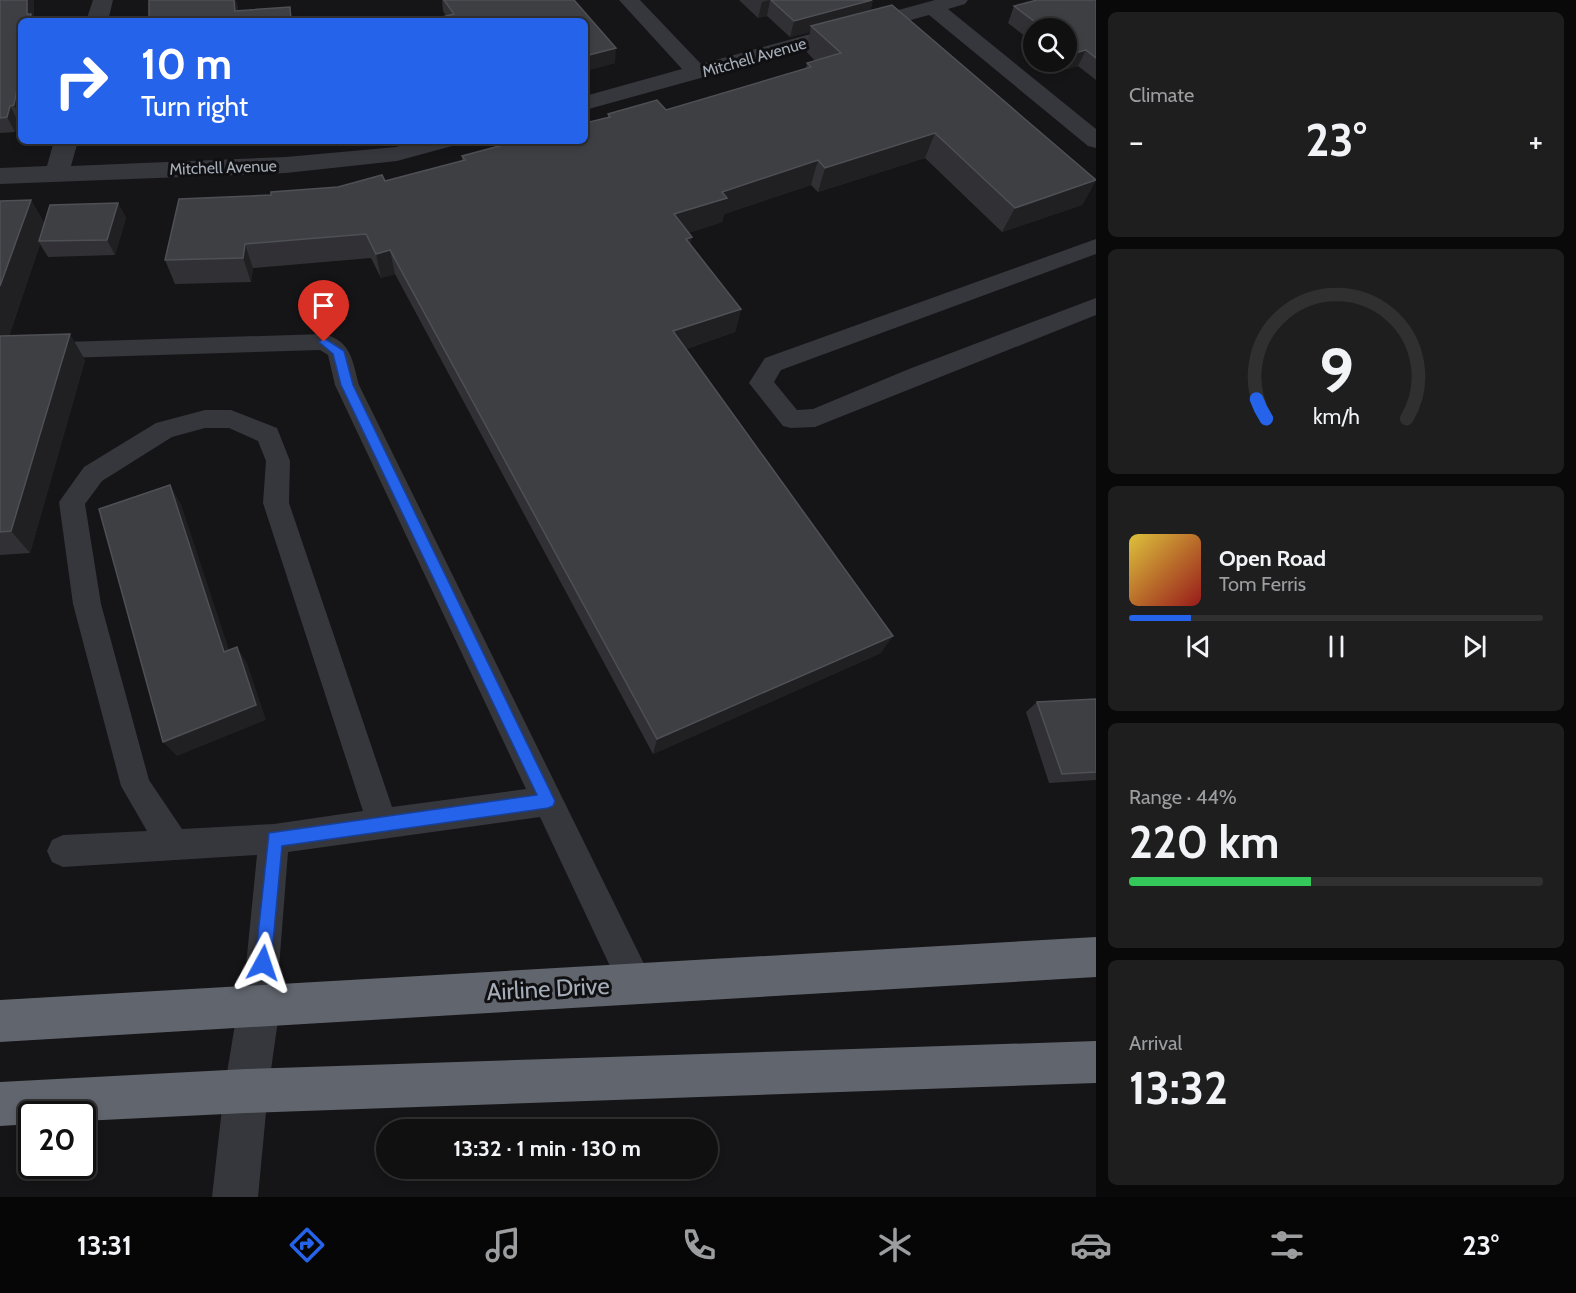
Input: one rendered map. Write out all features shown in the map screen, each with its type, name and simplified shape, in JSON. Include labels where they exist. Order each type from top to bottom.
[{"type":"highway","name":"Airline Drive","points":[[0,1021],[1096,957]]},
{"type":"highway","points":[[0,1104],[246,1091],[1096,1062]]},
{"type":"street","points":[[98,18],[103,0]]},
{"type":"street","points":[[629,0],[697,73]]},
{"type":"street","name":"Mitchell Avenue","points":[[588,102],[958,0]]},
{"type":"street","points":[[932,8],[1096,141]]},
{"type":"street","points":[[57,174],[65,144]]},
{"type":"street","name":"Mitchell Avenue","points":[[0,176],[286,165],[397,154],[433,144]]},
{"type":"street","points":[[235,1197],[246,1091],[259,1006]]},
{"type":"lane","points":[[1096,246],[773,364],[762,383],[791,419],[815,418],[917,375],[1096,306]]},
{"type":"lane","points":[[0,352],[324,342],[338,351],[347,385],[636,984]]},
{"type":"lane","points":[[174,845],[136,786],[87,604],[72,501],[93,474],[165,430],[205,419],[231,419],[268,435],[278,461],[276,503],[382,823]]},
{"type":"lane","points":[[63,851],[274,839],[548,801]]},
{"type":"lane","points":[[259,1006],[274,839]]},
{"type":"building","points":[[0,0],[27,0],[27,14],[31,14],[30,18],[18,18],[18,83],[14,105],[10,106],[7,117],[0,118]]},
{"type":"building","points":[[149,0],[234,0],[235,11],[290,7],[291,18],[149,18]]},
{"type":"building","points":[[444,0],[574,0],[616,48],[588,55],[588,18],[438,18],[454,14]]},
{"type":"building","points":[[771,0],[872,0],[794,21]]},
{"type":"building","points":[[1037,0],[1096,0],[1096,58],[1086,50],[1077,52],[1077,18],[1030,18],[1014,6]]},
{"type":"building","points":[[892,5],[1096,180],[1015,208],[935,133],[825,168],[818,160],[722,192],[727,198],[674,214],[692,237],[686,239],[741,309],[673,331],[893,636],[657,739],[390,250],[376,254],[366,234],[245,244],[243,258],[165,260],[179,199],[271,195],[271,192],[338,187],[382,175],[385,181],[465,160],[462,156],[507,144],[588,144],[588,122],[610,117],[608,114],[657,100],[666,110],[811,67],[807,63],[841,53],[811,26]]},
{"type":"building","points":[[31,200],[0,286],[0,201]]},
{"type":"building","points":[[118,203],[107,240],[39,241],[50,205]]},
{"type":"building","points":[[70,334],[11,531],[0,532],[0,336]]},
{"type":"building","points":[[170,485],[224,652],[237,647],[256,705],[163,742],[99,509]]},
{"type":"building","points":[[1096,699],[1096,772],[1062,774],[1037,702]]},
{"type":"route","points":[[263,963],[274,839],[548,801],[347,385],[338,351],[324,342]]}]
